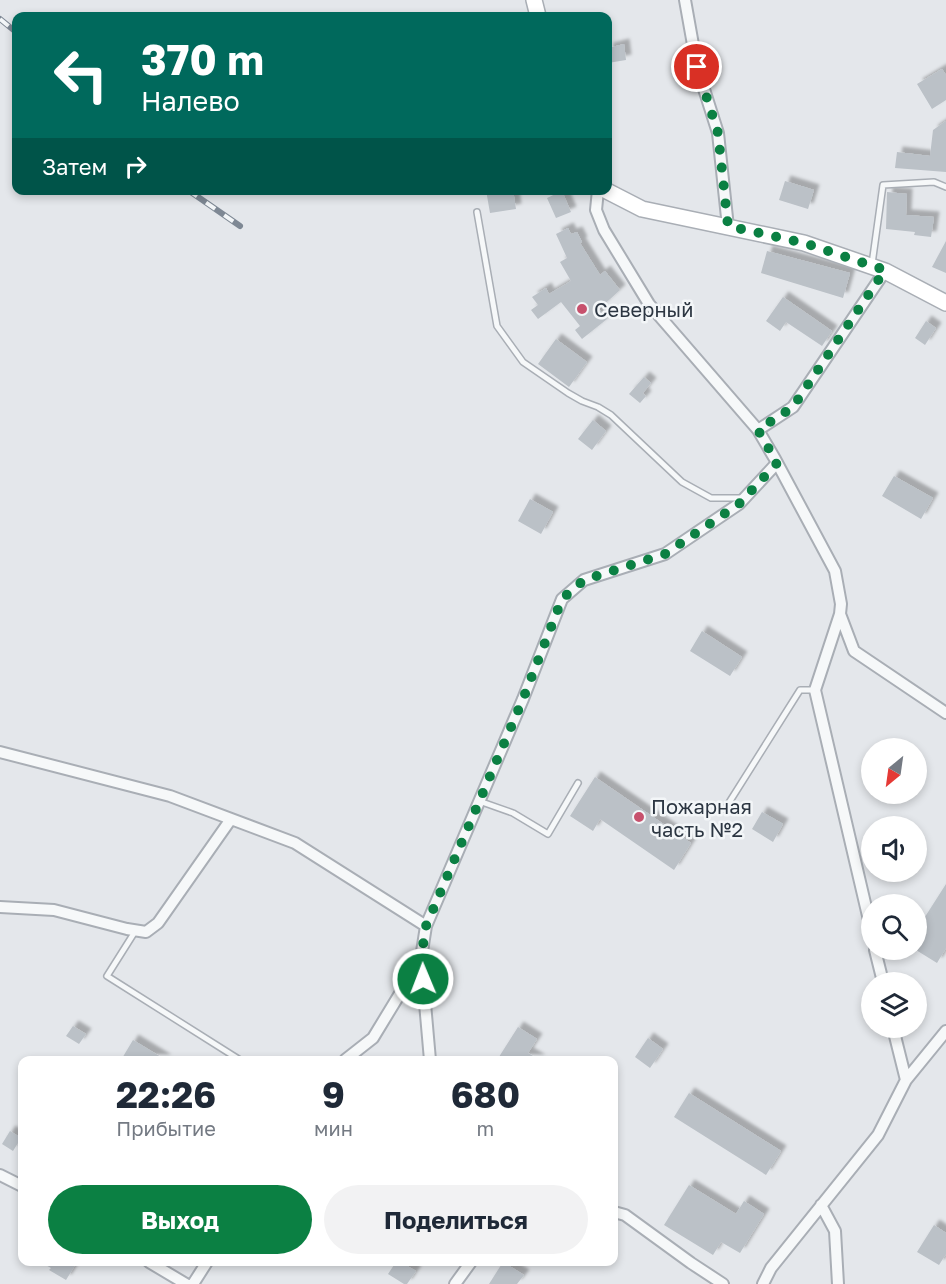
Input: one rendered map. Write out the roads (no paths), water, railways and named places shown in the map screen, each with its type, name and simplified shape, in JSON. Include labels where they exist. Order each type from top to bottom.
[{"type":"main road","points":[[612,194],[642,209],[804,243],[879,268],[946,303]]},
{"type":"street","points":[[686,0],[697,67],[718,133],[728,226]]},
{"type":"street","points":[[598,195],[596,210],[604,230],[649,304],[758,430],[835,571],[841,604],[840,614],[815,690],[863,894]]},
{"type":"street","points":[[758,430],[793,407],[879,268]]},
{"type":"street","points":[[430,1056],[421,958],[426,926],[523,699],[562,599],[584,580],[665,554],[739,504],[777,463]]},
{"type":"street","points":[[840,614],[854,651],[943,709]]},
{"type":"street","points":[[0,752],[170,796],[295,843],[426,926]]},
{"type":"street","points":[[0,907],[54,910],[146,932],[158,923],[231,819]]},
{"type":"street","points":[[350,1056],[373,1038],[421,958]]},
{"type":"street","points":[[763,1284],[771,1268],[878,1135],[906,1080],[946,1031]]},
{"type":"street","points":[[896,1038],[906,1080]]},
{"type":"street","points":[[0,1175],[18,1184]]},
{"type":"street","points":[[821,1205],[835,1231],[838,1284]]},
{"type":"street","points":[[618,1213],[625,1215],[723,1284]]},
{"type":"street","points":[[156,1266],[186,1284]]},
{"type":"street","points":[[193,1284],[204,1266]]},
{"type":"street","points":[[455,1284],[468,1266]]},
{"type":"lane","points":[[879,268],[883,186],[934,182],[946,187]]},
{"type":"lane","points":[[477,213],[497,326],[523,362],[568,393],[598,407],[611,416],[682,482],[711,498],[747,497]]},
{"type":"lane","points":[[726,809],[800,690],[815,690]]},
{"type":"lane","points":[[479,801],[513,813],[548,834],[578,783]]},
{"type":"lane","points":[[136,930],[107,976],[234,1056]]},
{"type":"railway","points":[[0,19],[12,29]]},
{"type":"railway","points":[[195,195],[240,226]]},
{"type":"place","name":"Северный","points":[[582,309]]},
{"type":"place","name":"Пожарная часть №2","points":[[639,817]]}]
